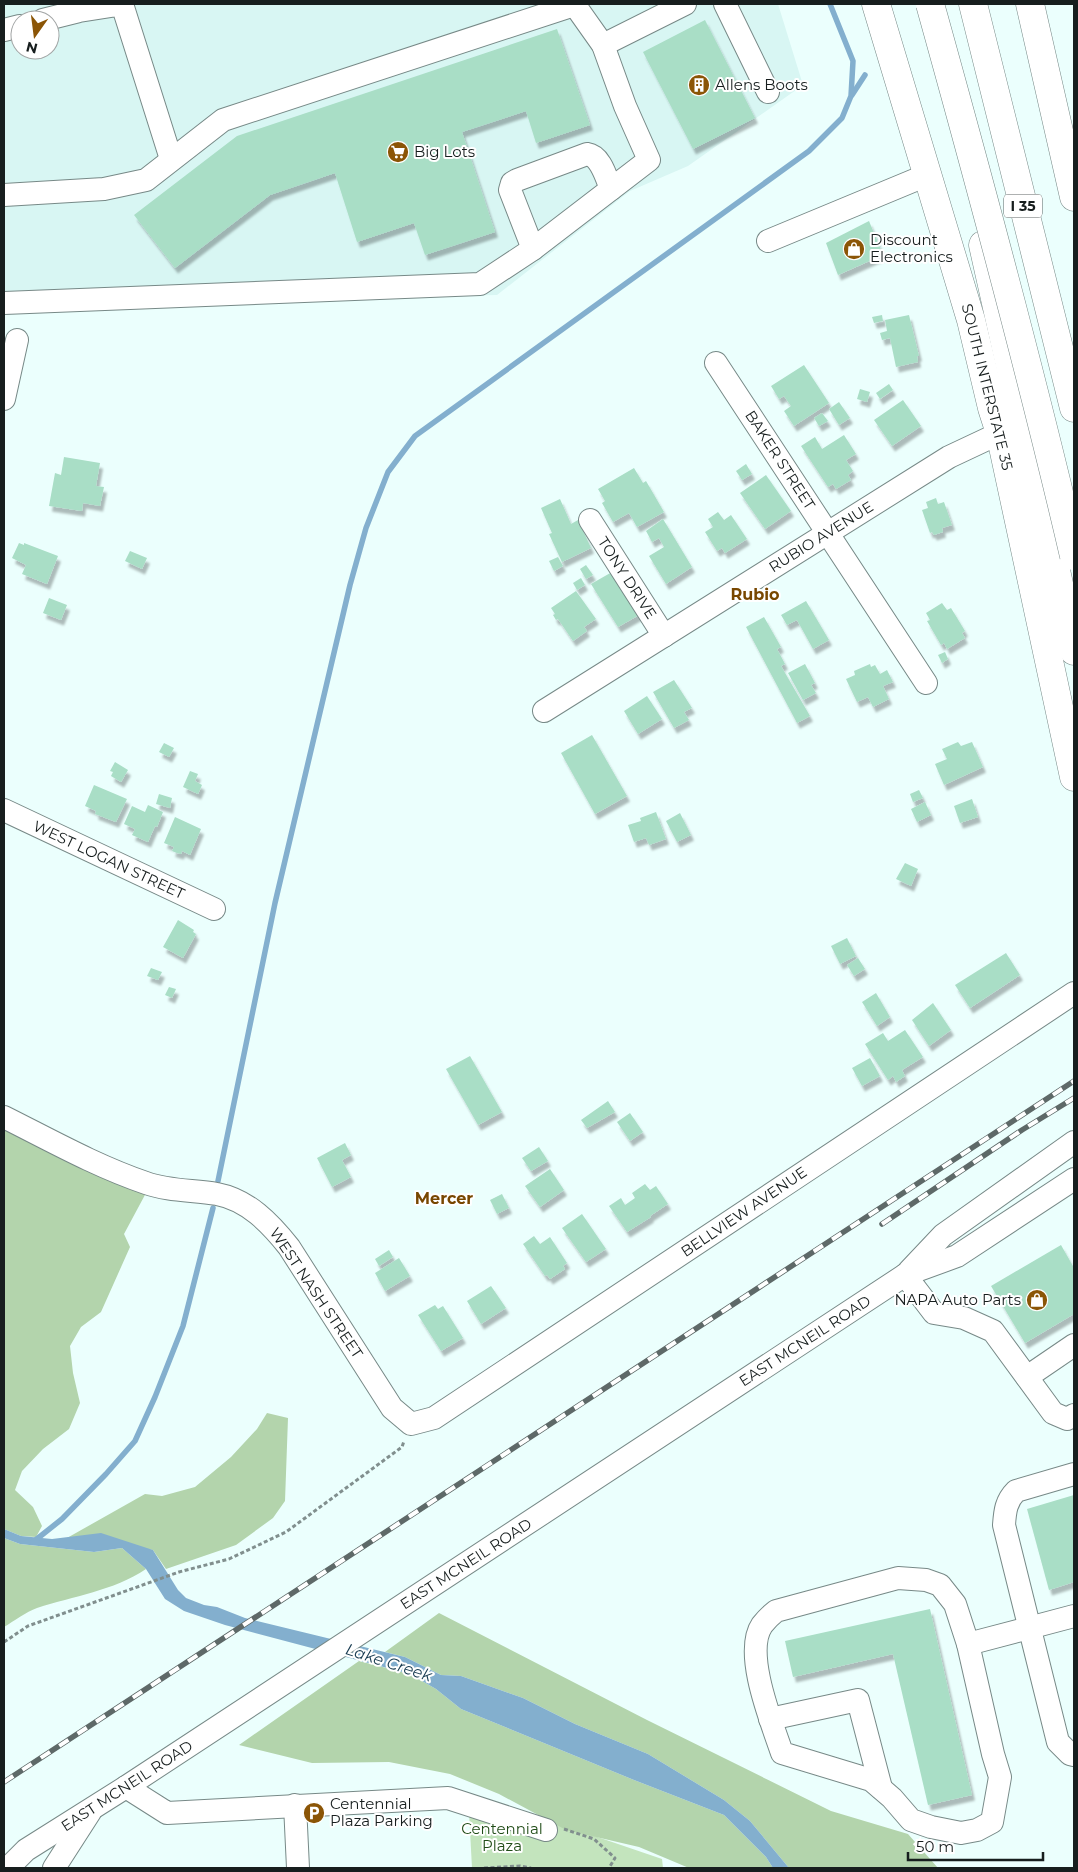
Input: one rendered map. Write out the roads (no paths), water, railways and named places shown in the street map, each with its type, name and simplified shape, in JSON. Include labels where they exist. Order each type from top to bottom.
[{"type":"main road","name":"SOUTH INTERSTATE 35","points":[[876,4],[971,320],[992,408],[1000,433],[1073,765]]},
{"type":"main road","points":[[930,4],[990,219],[1049,449],[1074,556]]},
{"type":"main road","points":[[944,4],[983,243],[1074,651]]},
{"type":"main road","name":"I 35","points":[[973,4],[1074,408]]},
{"type":"main road","points":[[1030,4],[1074,196]]},
{"type":"street","points":[[60,14],[78,7],[111,6],[116,4]]},
{"type":"street","points":[[122,4],[172,160]]},
{"type":"street","points":[[4,195],[104,189],[146,180],[222,120],[576,4],[603,45],[625,106],[649,160],[533,248],[480,284],[4,303]]},
{"type":"street","points":[[603,45],[685,4]]},
{"type":"street","points":[[725,4],[768,92]]},
{"type":"street","points":[[533,248],[510,190],[512,183],[587,154],[593,155],[598,159],[611,189]]},
{"type":"street","points":[[768,241],[927,175]]},
{"type":"street","points":[[4,399],[17,340]]},
{"type":"street","name":"BAKER STREET","points":[[716,363],[926,683]]},
{"type":"street","name":"RUBIO AVENUE","points":[[544,711],[949,458],[1000,433]]},
{"type":"street","name":"TONY DRIVE","points":[[590,520],[664,636]]},
{"type":"street","name":"WEST LOGAN STREET","points":[[4,810],[214,909]]},
{"type":"street","name":"BELLVIEW AVENUE","points":[[411,1424],[434,1418],[1074,993]]},
{"type":"street","name":"WEST NASH STREET","points":[[4,1117],[109,1169],[148,1184],[218,1195],[234,1200],[258,1213],[274,1228],[289,1247],[392,1408],[411,1424]]},
{"type":"street","name":"EAST MCNEIL ROAD","points":[[905,1276],[943,1235],[1074,1142]]},
{"type":"street","name":"EAST MCNEIL ROAD","points":[[8,1868],[26,1850],[126,1787],[905,1276],[958,1256],[1074,1179]]},
{"type":"street","points":[[905,1276],[934,1313],[964,1318],[994,1331],[1053,1413],[1067,1419],[1074,1415]]},
{"type":"street","points":[[1027,1377],[1074,1345]]},
{"type":"street","points":[[1074,1474],[1016,1491],[1009,1498],[1005,1511],[1004,1525],[1058,1742],[1070,1754],[1074,1755]]},
{"type":"street","points":[[898,1578],[926,1580],[940,1584],[954,1604],[968,1644],[1000,1777],[992,1822],[977,1830],[961,1833],[931,1827],[910,1820],[882,1788],[871,1780],[782,1752],[760,1690],[756,1648],[761,1626],[776,1611],[898,1578]]},
{"type":"street","points":[[968,1644],[1074,1616]]},
{"type":"street","points":[[770,1719],[858,1700],[882,1788]]},
{"type":"street","points":[[126,1787],[167,1813],[448,1798],[546,1830]]},
{"type":"street","points":[[295,1806],[298,1868]]},
{"type":"street","points":[[54,1868],[92,1809]]},
{"type":"street","name":"EAST MCNEIL ROAD","points":[[4,1855],[26,1850]]},
{"type":"water","name":"Lake Creek","points":[[4,1529],[21,1536],[52,1539],[101,1533],[153,1550],[178,1590],[186,1598],[245,1618],[405,1657],[441,1675],[461,1676],[523,1698],[575,1724],[648,1754],[724,1800],[750,1821],[789,1868],[773,1868],[766,1857],[724,1815],[461,1709],[436,1689],[410,1674],[225,1625],[184,1611],[165,1599],[146,1569],[122,1548],[94,1552],[20,1544],[4,1538]]},
{"type":"waterway","points":[[218,1181],[275,903],[350,585],[366,528],[388,472],[415,436],[809,151],[842,118],[851,96],[853,61],[830,4]]},
{"type":"waterway","points":[[852,95],[865,75]]},
{"type":"waterway","points":[[33,1542],[62,1519],[135,1441],[155,1397],[183,1326],[213,1208]]},
{"type":"railway","points":[[4,1782],[1074,1081]]},
{"type":"railway","points":[[882,1224],[1022,1130],[1074,1098]]},
{"type":"place","name":"Allens Boots","points":[[699,85]]},
{"type":"place","name":"Big Lots","points":[[398,152]]},
{"type":"place","name":"Discount Electronics","points":[[854,249]]},
{"type":"place","name":"NAPA Auto Parts","points":[[1037,1300]]},
{"type":"place","name":"Centennial Plaza Parking","points":[[314,1813]]},
{"type":"district","name":"Rubio","points":[[755,594]]},
{"type":"district","name":"Mercer","points":[[444,1198]]},
{"type":"park label","name":"Centennial Plaza","points":[[502,1838]]}]
